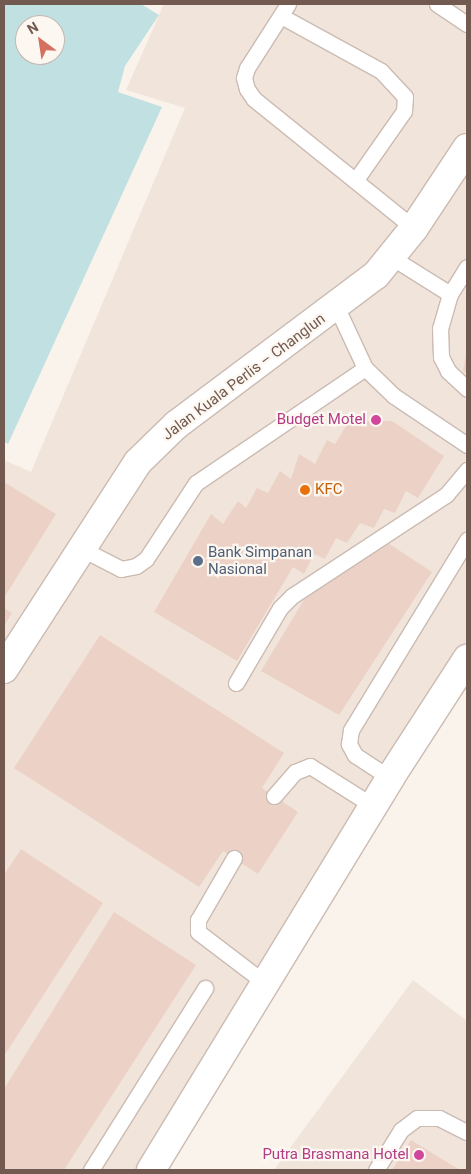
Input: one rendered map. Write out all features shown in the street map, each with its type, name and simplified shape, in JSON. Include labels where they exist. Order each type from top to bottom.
[{"type":"street","name":"Jalan Kuala Perlis – Changlun","points":[[4,669],[82,549],[123,481],[154,444],[218,392],[337,308],[376,275],[414,228],[467,148]]},
{"type":"street","points":[[151,1170],[390,778],[467,660]]},
{"type":"lane","points":[[437,4],[467,24]]},
{"type":"lane","points":[[355,181],[404,111],[405,97],[381,71],[284,10],[248,68],[244,78],[247,89],[254,99],[355,181],[414,228]]},
{"type":"lane","points":[[391,257],[450,294]]},
{"type":"lane","points":[[467,266],[450,294],[440,328],[440,357],[448,371],[467,388]]},
{"type":"lane","points":[[337,308],[365,368],[394,396],[467,445]]},
{"type":"lane","points":[[82,549],[121,569],[136,566],[146,558],[196,484],[223,462],[365,368]]},
{"type":"lane","points":[[236,683],[280,608],[292,596],[446,495],[467,470]]},
{"type":"lane","points":[[390,778],[355,755],[349,744],[351,730],[467,540]]},
{"type":"lane","points":[[274,796],[295,772],[310,766],[373,806]]},
{"type":"lane","points":[[234,858],[197,926],[204,938],[265,983]]},
{"type":"lane","points":[[91,1170],[205,988]]},
{"type":"lane","points":[[376,1170],[401,1130],[416,1118],[439,1118],[467,1132]]},
{"type":"shaded area","points":[[164,4],[467,4],[467,662],[148,1170],[4,1170],[4,460],[31,472],[185,108],[126,90]]},
{"type":"shaded area","points":[[413,980],[467,1021],[467,1170],[274,1170]]},
{"type":"water","points":[[4,4],[141,4],[159,15],[125,66],[118,92],[162,107],[8,444],[4,442]]},
{"type":"building","points":[[467,348],[467,373],[463,371]]},
{"type":"building","points":[[349,421],[392,421],[444,456],[418,498],[406,491],[395,513],[384,509],[374,528],[360,523],[347,543],[336,538],[325,559],[314,554],[304,574],[293,567],[237,661],[154,612],[211,514],[223,524],[238,501],[246,508],[257,488],[268,493],[280,471],[291,479],[299,454],[315,464],[327,440],[335,444]]},
{"type":"building","points":[[4,482],[56,514],[4,598]]},
{"type":"building","points":[[388,543],[432,572],[339,715],[261,671],[305,598]]},
{"type":"building","points":[[4,608],[12,613],[4,626]]},
{"type":"building","points":[[100,635],[284,753],[262,788],[298,812],[258,874],[223,851],[199,887],[14,768]]},
{"type":"building","points":[[21,849],[103,903],[4,1056],[4,875]]},
{"type":"building","points":[[114,912],[196,965],[64,1170],[4,1170],[4,1089]]},
{"type":"building","name":"Putra Brasmana Hotel","points":[[411,1140],[460,1170],[392,1170]]},
{"type":"place","name":"Budget Motel","points":[[376,420]]},
{"type":"place","name":"KFC","points":[[305,490]]},
{"type":"place","name":"Bank Simpanan Nasional","points":[[198,561]]},
{"type":"place","name":"Putra Brasmana Hotel","points":[[419,1155]]}]
